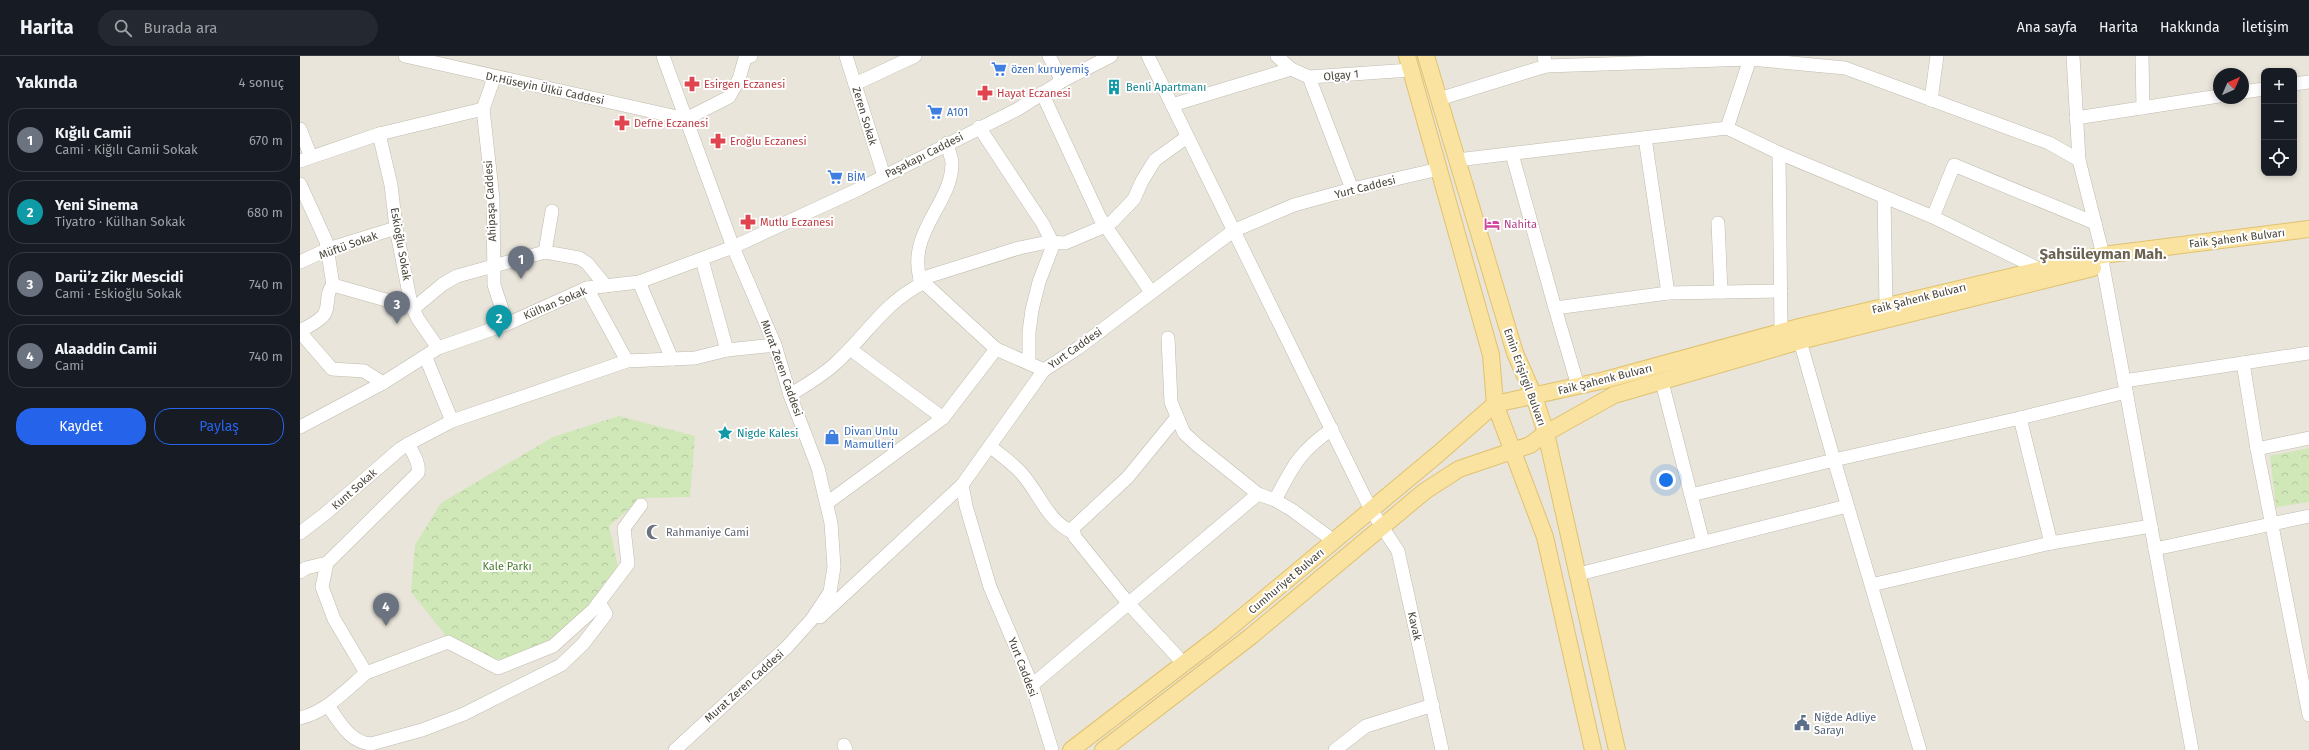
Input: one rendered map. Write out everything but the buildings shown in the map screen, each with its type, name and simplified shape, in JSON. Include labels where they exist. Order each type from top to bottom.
[{"type":"main road","name":"Emin Erişirgil Bulvarı","points":[[1426,56],[1515,353],[1534,396],[1546,433],[1579,574],[1617,750]]},
{"type":"main road","name":"Emin Erişirgil Bulvarı","points":[[1409,63],[1491,355],[1495,404],[1511,450],[1545,537],[1594,750]]},
{"type":"main road","name":"Faik Şahenk Bulvarı","points":[[1495,404],[1578,386],[1782,332],[2039,269],[2309,229]]},
{"type":"main road","name":"Faik Şahenk Bulvarı","points":[[1511,450],[1530,445],[1546,433],[1614,395],[1800,341],[2103,260],[2309,240]]},
{"type":"main road","name":"Cumhuriyet Bulvarı","points":[[1071,750],[1184,664],[1334,541],[1495,404]]},
{"type":"main road","name":"Cumhuriyet Bulvarı","points":[[1103,750],[1250,638],[1425,491],[1459,469],[1511,450]]},
{"type":"street","name":"Dr.Hüseyin Ülkü Caddesi","points":[[405,56],[494,78],[686,119]]},
{"type":"street","name":"Murat Zeren Caddesi","points":[[663,56],[733,247],[775,345],[790,395],[818,468],[827,503],[834,567],[830,592],[812,619],[787,647],[675,750]]},
{"type":"street","name":"Zeren Sokak","points":[[846,56],[884,176]]},
{"type":"street","points":[[856,84],[915,56]]},
{"type":"street","points":[[1049,56],[1062,81]]},
{"type":"street","name":"Paşakapı Caddesi","points":[[733,247],[884,176],[979,127],[1018,109],[1062,81],[1111,56]]},
{"type":"street","name":"Kavak","points":[[1148,56],[1371,510],[1398,552],[1442,750]]},
{"type":"street","name":"Olgay 1","points":[[1277,56],[1291,69],[1309,77],[1409,63]]},
{"type":"street","points":[[1931,100],[1937,56]]},
{"type":"street","points":[[2073,56],[2079,160],[2103,260],[2192,750]]},
{"type":"street","points":[[2142,56],[2143,108]]},
{"type":"street","points":[[686,119],[729,97],[739,79],[747,57]]},
{"type":"street","points":[[1439,99],[1545,61],[1751,57],[1845,68],[2049,143],[2079,160]]},
{"type":"street","points":[[1727,128],[1751,57]]},
{"type":"street","points":[[1172,105],[1291,69]]},
{"type":"street","points":[[1309,77],[1352,189]]},
{"type":"street","name":"Ahipaşa Caddesi","points":[[494,78],[483,110],[493,199],[492,267],[494,285],[507,324]]},
{"type":"street","points":[[2297,84],[2309,82]]},
{"type":"street","points":[[2249,91],[2261,89]]},
{"type":"street","points":[[1042,93],[1082,182],[1106,226],[1151,292]]},
{"type":"street","points":[[2076,118],[2213,97]]},
{"type":"street","points":[[300,129],[306,159],[379,134],[483,110]]},
{"type":"street","points":[[979,127],[1043,224],[1052,242],[1052,248],[1039,282],[1032,310],[1029,332],[1029,363]]},
{"type":"street","points":[[1457,160],[1727,128],[1779,153],[1933,217],[2039,269]]},
{"type":"street","name":"Eskioğlu Sokak","points":[[379,134],[391,185],[396,228],[412,307],[438,348]]},
{"type":"street","points":[[790,395],[821,375],[850,349],[889,305],[922,281],[1018,248],[1052,242],[1065,243],[1106,226],[1113,221],[1134,199],[1142,181],[1155,160],[1187,137]]},
{"type":"street","points":[[1645,138],[1668,292]]},
{"type":"street","points":[[947,143],[952,161],[950,178],[918,247],[916,265],[922,281],[996,349],[1044,370]]},
{"type":"street","points":[[1779,153],[1782,332]]},
{"type":"street","points":[[1512,154],[1578,386]]},
{"type":"street","points":[[1933,217],[1954,165],[2095,223]]},
{"type":"street","name":"Yurt Caddesi","points":[[1052,750],[1032,686],[990,587],[966,506],[962,485],[1044,370],[1078,348],[1233,231],[1294,206],[1352,189],[1439,169]]},
{"type":"street","points":[[300,184],[322,231],[328,250],[333,286]]},
{"type":"street","points":[[1884,197],[1886,306]]},
{"type":"street","points":[[545,252],[552,211]]},
{"type":"street","points":[[1718,223],[1721,292]]},
{"type":"street","name":"Müftü Sokak","points":[[300,262],[328,250],[396,228]]},
{"type":"street","name":"Külhan Sokak","points":[[300,427],[383,383],[426,358],[438,348],[507,324],[587,288],[639,282],[702,260],[733,247]]},
{"type":"street","points":[[333,286],[412,307],[443,284],[457,276],[545,252],[579,258],[587,263],[606,286]]},
{"type":"street","points":[[702,260],[727,350]]},
{"type":"street","points":[[639,282],[672,359]]},
{"type":"street","points":[[333,286],[329,289],[325,312],[322,317],[300,331],[332,369],[364,371],[383,383]]},
{"type":"street","points":[[587,288],[627,361]]},
{"type":"street","points":[[1555,308],[1668,292],[1781,291]]},
{"type":"street","points":[[1168,338],[1171,402],[1184,432],[1197,446],[1258,494],[1275,500],[1316,526],[1334,541]]},
{"type":"street","points":[[1800,341],[1847,506],[1920,750]]},
{"type":"street","name":"Kunt Sokak","points":[[300,533],[326,513],[400,449],[452,421],[627,361],[695,358],[727,350],[775,345]]},
{"type":"street","points":[[850,349],[943,418]]},
{"type":"street","points":[[827,503],[943,418],[996,349]]},
{"type":"street","points":[[1691,495],[1834,460],[2020,418],[2125,386],[2243,363],[2309,353]]},
{"type":"street","points":[[426,358],[452,421]]},
{"type":"street","points":[[2243,363],[2257,449],[2309,715]]},
{"type":"street","points":[[1662,382],[1703,542]]},
{"type":"street","points":[[1177,417],[1128,477],[1072,529],[1128,603],[1184,664]]},
{"type":"street","points":[[2020,418],[2051,543]]},
{"type":"street","points":[[1275,500],[1297,460],[1313,442],[1332,429]]},
{"type":"street","points":[[2257,449],[2309,438]]},
{"type":"street","points":[[300,572],[306,568],[327,563],[418,473],[419,468],[417,461],[408,444]]},
{"type":"street","points":[[990,446],[1023,474],[1063,529],[1074,533]]},
{"type":"street","points":[[787,647],[962,485]]},
{"type":"street","points":[[1032,686],[1258,494]]},
{"type":"street","points":[[300,718],[308,716],[328,706],[366,673],[448,642],[498,668],[553,646],[599,602],[628,564],[624,528],[641,505]]},
{"type":"street","points":[[1579,574],[1847,506]]},
{"type":"street","points":[[2155,549],[2309,516]]},
{"type":"street","points":[[1871,585],[2051,543],[2151,526]]},
{"type":"street","points":[[327,563],[322,587],[334,619],[366,673]]},
{"type":"street","points":[[328,706],[345,729],[356,740],[371,744],[422,730],[464,714],[560,665],[583,644],[606,614],[599,602]]},
{"type":"street","points":[[1336,750],[1366,726],[1433,705]]},
{"type":"shaded area","points":[[300,56],[2309,56],[2309,750],[300,750]]},
{"type":"green space","name":"Kale Parkı","points":[[619,416],[695,436],[690,497],[642,498],[609,526],[618,567],[573,628],[531,656],[490,660],[446,636],[411,592],[415,545],[441,503],[553,437]]},
{"type":"green space","points":[[2309,448],[2309,502],[2276,507],[2270,456]]},
{"type":"place","name":"özen kuruyemiş","points":[[999,69]]},
{"type":"place","name":"Esirgen Eczanesi","points":[[692,84]]},
{"type":"place","name":"Benli Apartmanı","points":[[1114,87]]},
{"type":"place","name":"Hayat Eczanesi","points":[[985,93]]},
{"type":"place","name":"A101","points":[[935,112]]},
{"type":"place","name":"Defne Eczanesi","points":[[622,123]]},
{"type":"place","name":"Eroğlu Eczanesi","points":[[718,141]]},
{"type":"place","name":"BİM","points":[[835,177]]},
{"type":"place","name":"Mutlu Eczanesi","points":[[748,222]]},
{"type":"place","name":"Nahita","points":[[1492,224]]},
{"type":"place","name":"Kığılı Camii","points":[[521,279]]},
{"type":"place","name":"Darü’z Zikr Mescidi","points":[[397,324]]},
{"type":"place","name":"Yeni Sinema","points":[[499,338]]},
{"type":"place","name":"Nigde Kalesi","points":[[725,433]]},
{"type":"place","name":"Divan Unlu Mamulleri","points":[[832,437]]},
{"type":"place","name":"Rahmaniye Cami","points":[[654,532]]},
{"type":"place","name":"Alaaddin Camii","points":[[386,626]]},
{"type":"place","name":"Niğde Adliye Sarayı","points":[[1802,723]]},
{"type":"district","name":"Şahsüleyman Mah.","points":[[2103,254]]}]
